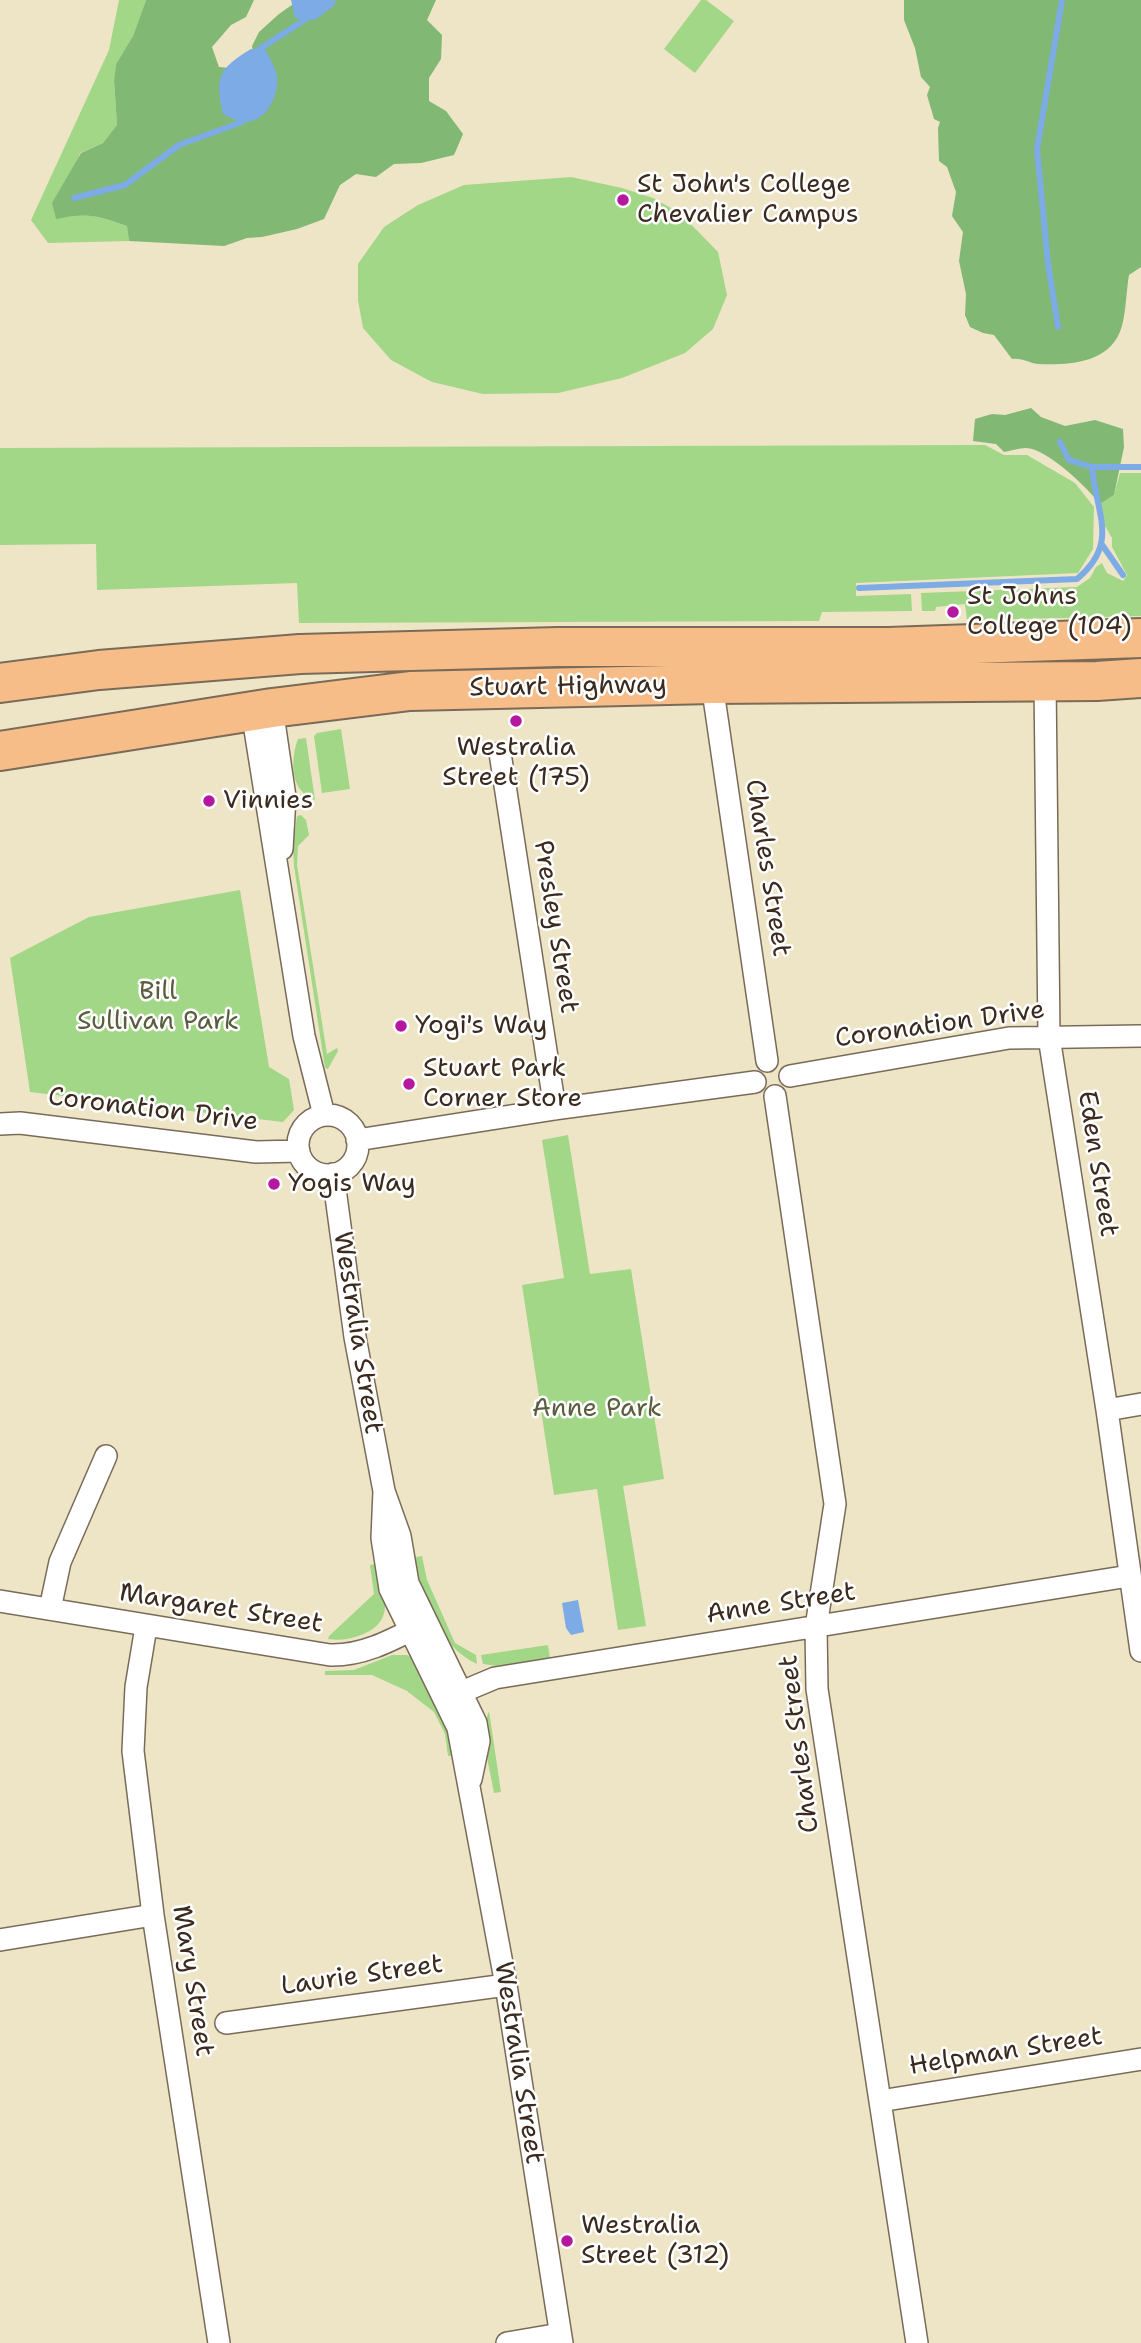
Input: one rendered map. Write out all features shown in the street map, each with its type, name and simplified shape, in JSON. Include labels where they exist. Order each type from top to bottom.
[{"type":"highway","name":"Stuart Highway","points":[[0,683],[99,670],[253,657],[423,649],[889,647],[1141,638]]},
{"type":"highway","points":[[708,647],[712,684]]},
{"type":"highway","points":[[253,657],[262,710]]},
{"type":"highway","name":"Stuart Highway","points":[[0,751],[262,710],[410,691],[1141,678]]},
{"type":"street","name":"Eden Street","points":[[1045,681],[1049,1037],[1141,1651]]},
{"type":"street","name":"Charles Street","points":[[712,684],[768,1061]]},
{"type":"street","points":[[262,710],[284,783],[286,811],[279,876],[304,1036],[324,1115]]},
{"type":"street","name":"Presley Street","points":[[500,753],[555,1109]]},
{"type":"street","name":"Coronation Drive","points":[[790,1076],[1009,1038],[1141,1036]]},
{"type":"street","points":[[768,1061],[782,1063],[790,1076],[788,1086],[775,1096],[764,1095],[756,1087],[755,1071],[768,1061]]},
{"type":"street","points":[[357,1140],[555,1109],[755,1082]]},
{"type":"street","name":"Charles Street","points":[[775,1096],[835,1504],[816,1627],[817,1689],[917,2343]]},
{"type":"street","points":[[324,1115],[333,1115],[349,1123],[357,1140],[355,1158],[341,1171],[332,1174],[315,1171],[302,1159],[299,1151],[299,1141],[307,1124],[324,1115]]},
{"type":"street","name":"Coronation Drive","points":[[0,1124],[20,1123],[256,1152],[299,1151]]},
{"type":"street","name":"Westralia Street","points":[[332,1174],[355,1337],[384,1491],[382,1538],[390,1589],[419,1626],[453,1695],[476,1723],[479,1741],[469,1785],[506,1985],[561,2339]]},
{"type":"street","points":[[1107,1410],[1141,1404]]},
{"type":"street","points":[[50,1609],[60,1562],[106,1456]]},
{"type":"street","name":"Anne Street","points":[[453,1695],[495,1678],[1129,1576]]},
{"type":"street","name":"Margaret Street","points":[[0,1601],[330,1655],[347,1656],[370,1649],[419,1626]]},
{"type":"street","name":"Mary Street","points":[[146,1626],[136,1687],[133,1751],[153,1914],[219,2343]]},
{"type":"street","points":[[0,1940],[153,1914]]},
{"type":"street","name":"Laurie Street","points":[[226,2023],[506,1985]]},
{"type":"street","name":"Helpman Street","points":[[880,2101],[1141,2059]]},
{"type":"street","points":[[507,2343],[561,2339]]},
{"type":"green space","points":[[119,0],[146,0],[133,36],[116,64],[114,80],[117,125],[103,143],[80,153],[56,218],[85,215],[108,220],[127,226],[129,241],[48,243],[31,220],[109,50]]},
{"type":"green space","points":[[146,0],[254,0],[246,17],[231,25],[212,47],[219,67],[240,69],[255,65],[252,46],[259,32],[299,0],[436,0],[427,20],[442,35],[441,59],[429,78],[429,101],[446,111],[463,134],[454,155],[421,163],[394,164],[376,177],[356,174],[340,185],[324,219],[297,229],[247,238],[224,246],[129,241],[127,226],[108,220],[93,216],[56,219],[52,203],[81,153],[103,143],[117,125],[114,80],[116,64],[133,36]]},
{"type":"green space","points":[[701,0],[706,0],[734,21],[695,73],[664,49]]},
{"type":"green space","points":[[904,0],[1141,0],[1141,267],[1129,275],[1119,334],[1113,344],[1095,357],[1061,364],[1038,364],[1012,359],[994,335],[970,327],[965,315],[966,294],[959,261],[963,232],[952,216],[956,192],[947,167],[939,161],[940,122],[934,119],[927,95],[930,87],[921,77],[915,48],[904,20]]},
{"type":"green space","points":[[571,177],[653,198],[680,213],[718,252],[727,295],[713,329],[685,353],[622,378],[558,393],[483,394],[432,382],[391,360],[363,328],[358,300],[358,264],[384,227],[418,205],[464,185]]},
{"type":"green space","points":[[1031,408],[1041,417],[1065,426],[1095,420],[1123,429],[1124,447],[1114,495],[1100,504],[1066,470],[1034,450],[1023,448],[1004,452],[996,444],[973,441],[975,419]]},
{"type":"green space","points":[[985,445],[1004,455],[1027,455],[1075,483],[1094,507],[1093,549],[1078,573],[856,583],[856,596],[911,594],[912,611],[822,612],[819,621],[299,623],[297,583],[97,590],[96,544],[0,545],[0,448]]},
{"type":"green space","points":[[1120,473],[1141,473],[1141,616],[980,620],[967,619],[965,604],[922,611],[921,593],[1077,587],[1090,578],[1096,567],[1102,563],[1107,573],[1123,581],[1127,575],[1112,547],[1112,538],[1105,526],[1100,504],[1114,495]]},
{"type":"green space","points":[[341,729],[350,789],[322,793],[314,736],[317,733]]},
{"type":"green space","points":[[306,738],[315,800],[301,790],[294,774],[295,747],[298,739]]},
{"type":"green space","points":[[301,815],[306,820],[309,835],[298,846],[297,865],[327,1054],[337,1048],[338,1051],[328,1069],[325,1068],[294,866],[293,845],[297,816]]},
{"type":"green space","name":"Bill Sullivan Park","points":[[240,890],[269,1067],[289,1079],[294,1110],[283,1122],[30,1092],[10,958],[89,917]]},
{"type":"green space","name":"Anne Park","points":[[568,1135],[590,1274],[631,1269],[664,1479],[623,1486],[646,1626],[618,1630],[597,1489],[554,1495],[522,1285],[564,1278],[542,1140]]},
{"type":"green space","points":[[422,1556],[427,1580],[455,1643],[476,1655],[477,1664],[452,1646],[433,1619],[411,1558]]},
{"type":"green space","points":[[379,1563],[385,1595],[384,1614],[380,1622],[357,1636],[341,1640],[328,1639],[374,1594],[370,1565]]},
{"type":"green space","points":[[548,1645],[550,1659],[504,1667],[483,1664],[481,1655]]},
{"type":"green space","points":[[392,1655],[407,1655],[415,1659],[451,1723],[456,1755],[448,1756],[445,1734],[434,1712],[407,1691],[372,1675],[325,1675],[325,1671],[354,1670]]},
{"type":"green space","points":[[489,1711],[501,1792],[494,1793],[485,1741]]},
{"type":"water","points":[[291,0],[335,0],[335,5],[315,20],[295,18]]},
{"type":"water","points":[[251,49],[266,50],[275,70],[277,84],[273,100],[265,113],[252,121],[244,122],[223,114],[219,91],[226,69]]},
{"type":"water","points":[[578,1600],[584,1632],[571,1635],[566,1628],[562,1603]]},
{"type":"waterway","points":[[1058,327],[1048,264],[1037,149],[1062,0]]},
{"type":"waterway","points":[[258,50],[306,19]]},
{"type":"waterway","points":[[74,198],[125,185],[179,145],[242,122]]},
{"type":"waterway","points":[[859,588],[1077,579],[1098,553],[1102,527],[1092,467],[1069,460],[1060,442]]},
{"type":"waterway","points":[[1092,467],[1141,467]]},
{"type":"waterway","points":[[1103,546],[1123,575]]},
{"type":"place","name":"St John's College Chevalier Campus","points":[[623,200]]},
{"type":"place","name":"St Johns College (104)","points":[[953,612]]},
{"type":"place","name":"Westralia Street (175)","points":[[516,721]]},
{"type":"place","name":"Vinnies","points":[[209,801]]},
{"type":"place","name":"Yogi's Way","points":[[401,1026]]},
{"type":"place","name":"Stuart Park Corner Store","points":[[409,1084]]},
{"type":"place","name":"Yogis Way","points":[[274,1184]]},
{"type":"place","name":"Westralia Street (312)","points":[[567,2241]]}]
